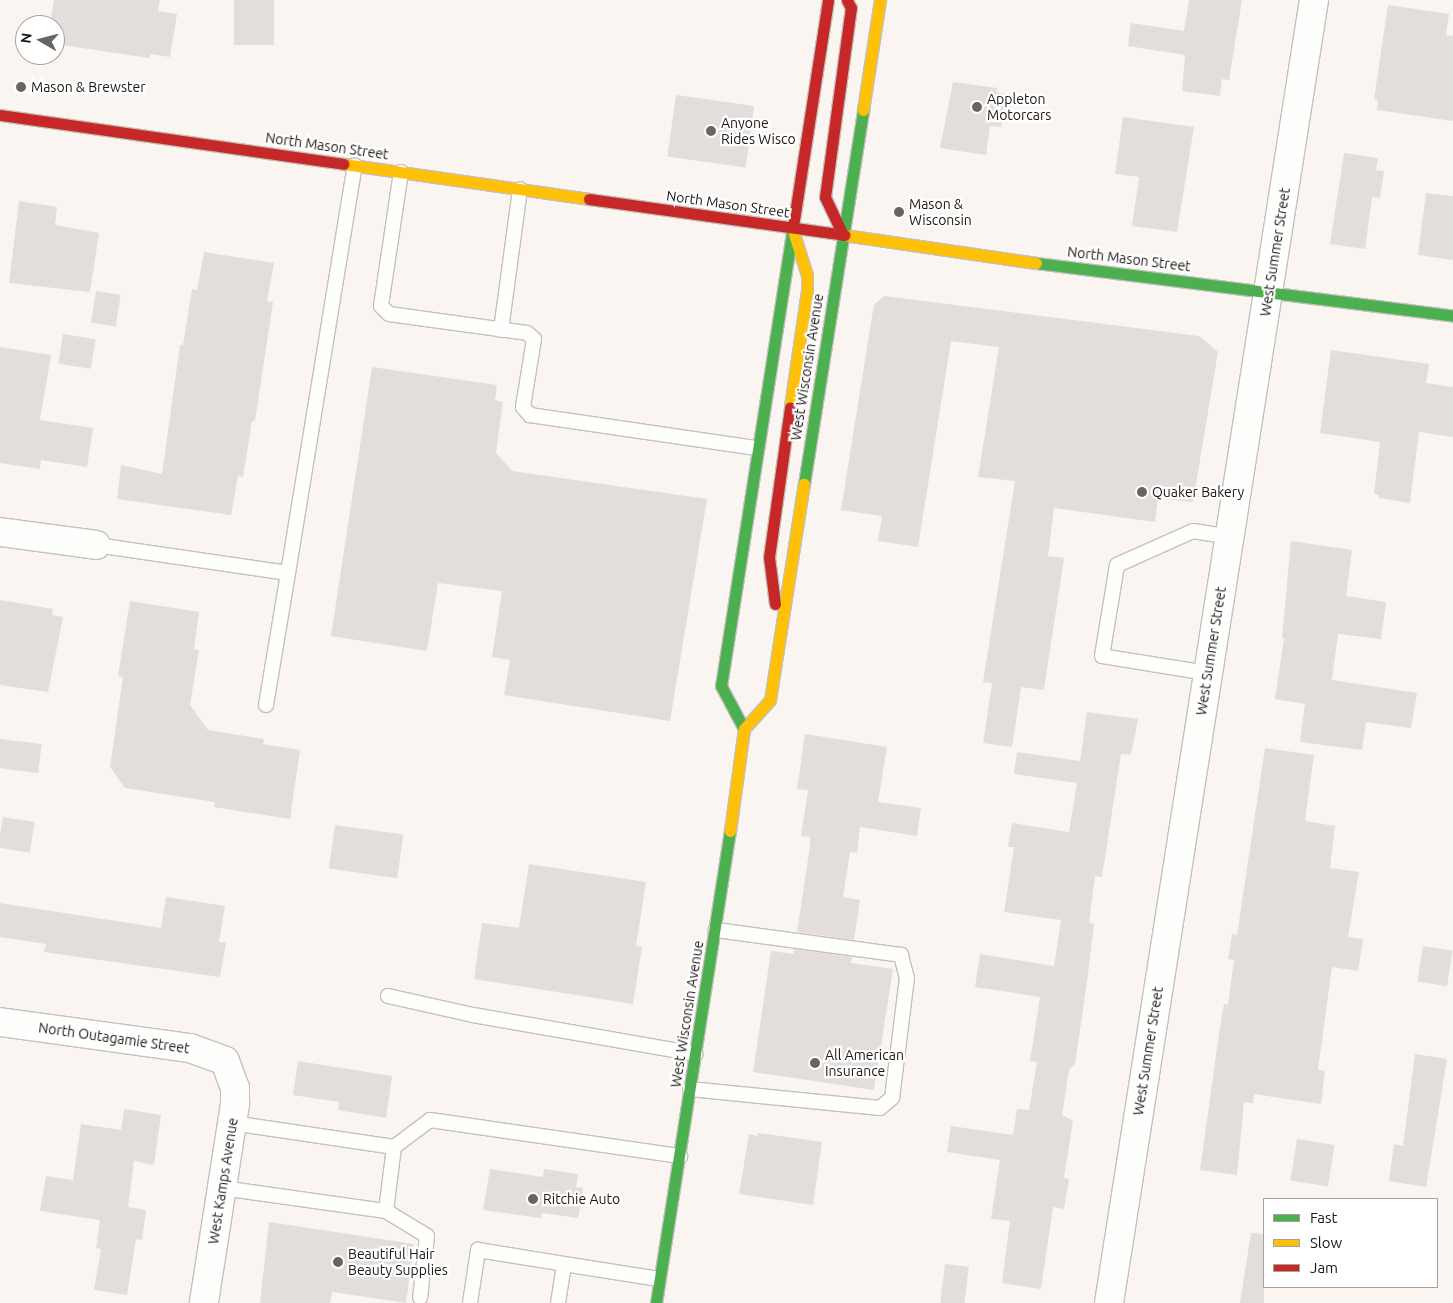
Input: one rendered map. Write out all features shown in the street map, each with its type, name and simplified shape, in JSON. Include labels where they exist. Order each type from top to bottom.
[{"type":"main road","points":[[744,729],[721,686],[828,0]]},
{"type":"main road","points":[[843,235],[825,197],[851,8],[847,0]]},
{"type":"main road","name":"West Wisconsin Avenue","points":[[656,1303],[716,930],[744,729],[770,700],[880,0]]},
{"type":"main road","name":"North Mason Street","points":[[0,115],[792,228],[1453,316]]},
{"type":"main road","points":[[779,636],[770,557],[807,291],[807,275],[792,228]]},
{"type":"street","name":"West Summer Street","points":[[1109,1303],[1314,0]]},
{"type":"street","points":[[0,532],[96,545]]},
{"type":"street","name":"North Outagamie Street","points":[[0,1022],[190,1048],[225,1062]]},
{"type":"street","name":"West Kamps Avenue","points":[[204,1303],[236,1088],[225,1062]]},
{"type":"lane","points":[[266,706],[355,165]]},
{"type":"lane","points":[[401,172],[381,306],[389,314],[527,333],[534,339],[524,407],[530,415],[757,448]]},
{"type":"lane","points":[[501,330],[520,189]]},
{"type":"lane","points":[[1207,673],[1102,656],[1106,629],[1117,565],[1194,531],[1230,537]]},
{"type":"lane","points":[[96,545],[288,573]]},
{"type":"lane","points":[[690,1089],[880,1108],[892,1098],[907,978],[901,955],[716,930]]},
{"type":"lane","points":[[388,996],[473,1016],[696,1054]]},
{"type":"lane","points":[[232,1123],[394,1147],[430,1120],[680,1156]]},
{"type":"lane","points":[[386,1211],[394,1147]]},
{"type":"lane","points":[[222,1188],[386,1211],[427,1236],[420,1298]]},
{"type":"lane","points":[[470,1303],[478,1250],[659,1279]]},
{"type":"lane","points":[[558,1303],[564,1264]]},
{"type":"building","points":[[54,0],[160,0],[158,11],[177,14],[170,57],[150,54],[149,58],[65,45],[65,15],[52,15]]},
{"type":"building","points":[[234,0],[274,0],[274,45],[234,45]]},
{"type":"building","points":[[1189,0],[1242,0],[1229,80],[1222,79],[1220,96],[1182,91],[1185,55],[1128,46],[1131,23],[1184,31]]},
{"type":"building","points":[[1388,5],[1449,14],[1446,35],[1453,36],[1453,121],[1377,110],[1378,100],[1374,99]]},
{"type":"building","name":"Appleton Motorcars","points":[[953,82],[997,88],[996,92],[1006,94],[1001,127],[990,126],[986,155],[940,148]]},
{"type":"building","name":"Anyone Rides Wisco","points":[[676,95],[754,106],[746,167],[667,156]]},
{"type":"building","points":[[1123,117],[1194,127],[1177,232],[1132,226],[1139,177],[1115,174]]},
{"type":"building","points":[[1344,153],[1378,158],[1376,170],[1384,171],[1380,198],[1372,197],[1365,249],[1330,244]]},
{"type":"building","points":[[1426,193],[1453,196],[1453,260],[1418,255]]},
{"type":"building","points":[[19,201],[57,207],[55,225],[99,233],[90,292],[9,283]]},
{"type":"building","points":[[204,252],[274,263],[267,301],[273,302],[255,421],[252,421],[243,477],[238,476],[231,515],[117,499],[121,465],[162,474],[180,345],[183,345],[192,289],[197,290]]},
{"type":"building","points":[[96,291],[121,295],[116,327],[91,323]]},
{"type":"building","name":"Quaker Bakery","points":[[884,296],[1199,336],[1218,352],[1193,502],[1158,498],[1155,522],[1054,508],[1048,556],[1064,558],[1044,690],[1021,687],[1012,747],[983,743],[992,683],[983,682],[1015,481],[978,477],[999,347],[951,341],[918,547],[878,541],[882,516],[841,510],[873,310],[875,304]]},
{"type":"building","points":[[63,334],[96,339],[91,369],[58,364]]},
{"type":"building","points":[[0,347],[51,355],[40,420],[93,428],[87,467],[41,460],[40,469],[0,463]]},
{"type":"building","points":[[1331,350],[1429,364],[1426,383],[1453,387],[1453,437],[1419,432],[1410,503],[1379,498],[1379,495],[1374,494],[1380,442],[1320,433]]},
{"type":"building","points":[[372,367],[497,385],[495,400],[503,402],[496,453],[512,471],[707,499],[670,721],[504,695],[510,660],[492,657],[502,591],[438,583],[427,651],[331,636]]},
{"type":"building","points":[[1291,541],[1352,550],[1346,596],[1386,602],[1381,639],[1338,634],[1332,680],[1417,693],[1411,728],[1366,722],[1362,750],[1300,742],[1305,704],[1275,699],[1284,638],[1282,638]]},
{"type":"building","points":[[0,600],[53,609],[52,615],[63,617],[48,692],[0,685]]},
{"type":"building","points":[[130,601],[199,612],[194,649],[199,650],[190,705],[208,730],[264,739],[263,744],[300,750],[290,819],[214,807],[215,802],[125,788],[110,767],[123,677],[118,676]]},
{"type":"building","points":[[1087,712],[1138,719],[1131,755],[1121,754],[1102,877],[1095,876],[1089,923],[1094,924],[1087,982],[1075,1064],[1069,1070],[1062,1115],[1073,1121],[1064,1178],[1069,1179],[1064,1209],[1053,1207],[1041,1289],[1002,1283],[1010,1221],[991,1219],[1000,1160],[947,1152],[951,1126],[1013,1135],[1017,1109],[1029,1110],[1037,1062],[1030,1061],[1040,997],[975,987],[980,954],[1054,966],[1061,920],[1004,912],[1014,847],[1008,847],[1012,823],[1069,832],[1077,783],[1014,774],[1017,752],[1080,761]]},
{"type":"building","points":[[805,734],[887,747],[878,802],[921,808],[917,836],[860,827],[857,853],[850,852],[843,897],[860,900],[854,940],[797,932],[810,846],[810,837],[801,836],[808,790],[797,789]]},
{"type":"building","points":[[0,739],[42,744],[38,773],[0,768]]},
{"type":"building","points":[[1265,748],[1314,755],[1305,821],[1335,826],[1330,868],[1359,872],[1348,937],[1363,939],[1358,971],[1332,967],[1318,1070],[1325,1071],[1321,1104],[1254,1094],[1253,1103],[1244,1102],[1237,1175],[1200,1170],[1221,1020],[1224,1004],[1228,1005],[1234,960],[1228,959],[1232,934],[1237,935]]},
{"type":"building","points":[[3,817],[35,822],[30,853],[0,848]]},
{"type":"building","points":[[335,825],[403,835],[397,878],[329,869]]},
{"type":"building","points":[[529,864],[646,882],[636,946],[642,947],[633,1004],[474,979],[482,923],[519,928]]},
{"type":"building","points":[[166,897],[225,906],[219,942],[226,943],[220,977],[44,952],[46,944],[0,937],[0,903],[161,928]]},
{"type":"building","points":[[1423,946],[1453,951],[1447,986],[1417,982]]},
{"type":"building","points":[[794,949],[852,957],[851,963],[893,969],[874,1090],[753,1072],[771,951],[794,954]]},
{"type":"building","points":[[1415,1054],[1447,1059],[1426,1187],[1389,1181],[1394,1144],[1403,1146]]},
{"type":"building","points":[[298,1061],[392,1076],[386,1118],[338,1110],[339,1102],[293,1095]]},
{"type":"building","points":[[124,1109],[161,1115],[154,1165],[134,1161],[128,1207],[146,1210],[142,1240],[136,1239],[127,1295],[94,1290],[101,1249],[96,1248],[100,1220],[40,1211],[46,1176],[73,1180],[81,1124],[121,1130]]},
{"type":"building","points":[[758,1133],[822,1142],[813,1205],[739,1194],[749,1134],[758,1136]]},
{"type":"building","points":[[1297,1139],[1335,1145],[1328,1186],[1290,1180]]},
{"type":"building","name":"Ritchie Auto","points":[[490,1169],[543,1177],[544,1169],[578,1174],[576,1187],[583,1188],[578,1218],[542,1213],[541,1218],[483,1210]]},
{"type":"building","name":"Beautiful Hair Beauty Supplies","points":[[269,1222],[414,1244],[406,1303],[332,1292],[330,1303],[260,1303]]},
{"type":"building","points":[[1251,1233],[1263,1234],[1264,1303],[1240,1303]]},
{"type":"building","points":[[945,1264],[969,1267],[964,1303],[940,1303]]},
{"type":"traffic: fast","points":[[804,484],[863,110]]},
{"type":"traffic: fast","points":[[744,729],[721,686],[794,220]]},
{"type":"traffic: fast","points":[[1036,263],[1453,316]]},
{"type":"traffic: fast","points":[[656,1303],[730,831]]},
{"type":"traffic: slow","points":[[863,110],[880,0]]},
{"type":"traffic: slow","points":[[344,164],[589,199]]},
{"type":"traffic: slow","points":[[790,407],[807,291],[807,275],[794,234]]},
{"type":"traffic: slow","points":[[844,235],[1036,263]]},
{"type":"traffic: slow","points":[[730,831],[744,729],[770,700],[804,484]]},
{"type":"traffic: jam","points":[[794,220],[828,0]]},
{"type":"traffic: jam","points":[[843,235],[825,197],[851,8],[847,0]]},
{"type":"traffic: jam","points":[[0,115],[344,164]]},
{"type":"traffic: jam","points":[[589,199],[844,235]]},
{"type":"traffic: jam","points":[[775,604],[769,557],[790,407]]},
{"type":"place","name":"Mason & Brewster","points":[[21,87]]},
{"type":"place","name":"Appleton Motorcars","points":[[977,107]]},
{"type":"place","name":"Anyone Rides Wisco","points":[[711,131]]},
{"type":"place","name":"Mason & Wisconsin","points":[[899,212]]},
{"type":"place","name":"Quaker Bakery","points":[[1142,492]]},
{"type":"place","name":"All American Insurance","points":[[815,1063]]},
{"type":"place","name":"Ritchie Auto","points":[[533,1199]]},
{"type":"place","name":"Beautiful Hair Beauty Supplies","points":[[338,1262]]}]
